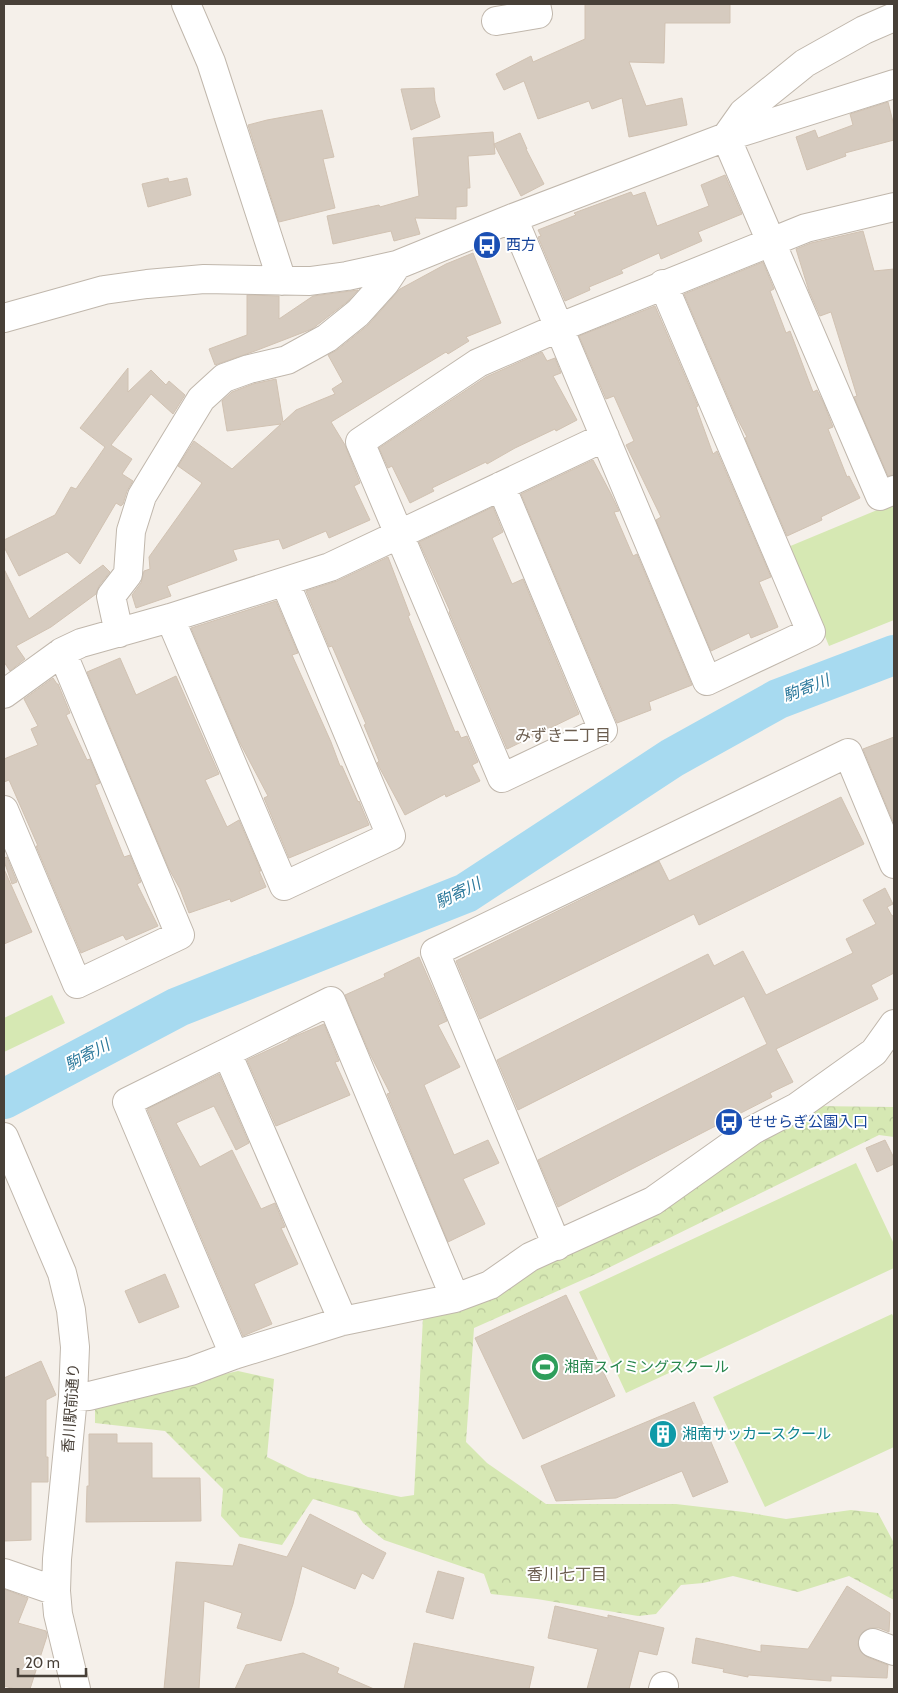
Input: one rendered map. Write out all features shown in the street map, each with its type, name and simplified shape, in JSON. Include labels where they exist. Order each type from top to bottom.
[{"type":"street","points":[[186,4],[211,62],[282,281]]},
{"type":"street","points":[[496,21],[538,14],[536,4]]},
{"type":"street","points":[[726,137],[743,113],[805,63],[885,19]]},
{"type":"street","points":[[4,318],[104,290],[147,284],[204,279],[310,282],[397,265],[513,218],[726,137],[894,84]]},
{"type":"street","points":[[726,137],[880,496],[894,490]]},
{"type":"street","points":[[501,486],[603,730],[502,778],[360,442],[478,362],[663,284],[806,228],[894,207]]},
{"type":"street","points":[[513,218],[707,681],[810,632],[663,284]]},
{"type":"street","points":[[119,633],[111,596],[128,574],[131,531],[142,496],[201,399],[224,378],[249,369],[287,360],[327,338],[358,314],[386,283],[397,265]]},
{"type":"street","points":[[4,694],[62,652],[81,643],[170,618],[330,567],[604,437]]},
{"type":"street","points":[[170,618],[284,886],[391,836],[285,582]]},
{"type":"street","points":[[4,810],[78,984],[180,935],[62,652]]},
{"type":"street","points":[[557,1246],[435,952],[848,753],[894,864]]},
{"type":"street","points":[[234,1355],[127,1102],[331,1001],[455,1298]]},
{"type":"street","points":[[73,1397],[89,1396],[191,1371],[234,1355],[343,1321],[455,1298],[490,1285],[530,1257],[653,1201],[753,1130],[797,1107],[874,1052],[894,1024]]},
{"type":"street","points":[[227,1052],[343,1321]]},
{"type":"street","name":"香川駅前通り","points":[[4,1137],[62,1274],[71,1310],[75,1347],[73,1397],[57,1559],[56,1591],[58,1614],[76,1689]]},
{"type":"street","points":[[4,1573],[56,1591]]},
{"type":"green space","points":[[894,503],[894,620],[829,646],[788,547]]},
{"type":"green space","points":[[52,995],[65,1023],[4,1052],[4,1018]]},
{"type":"green space","points":[[812,1106],[894,1107],[894,1137],[879,1135],[598,1273],[474,1328],[466,1442],[487,1463],[546,1504],[676,1504],[786,1519],[851,1510],[878,1513],[894,1543],[894,1600],[849,1576],[798,1592],[733,1576],[703,1583],[681,1585],[656,1614],[638,1616],[537,1599],[491,1594],[484,1574],[384,1540],[363,1523],[356,1512],[313,1499],[282,1545],[240,1537],[221,1516],[223,1489],[165,1431],[95,1423],[95,1408],[176,1385],[238,1371],[274,1379],[267,1457],[308,1477],[401,1497],[414,1495],[423,1317]]},
{"type":"green space","points":[[856,1163],[894,1244],[894,1268],[626,1393],[579,1292]]},
{"type":"green space","points":[[892,1314],[894,1318],[894,1447],[765,1507],[713,1397]]},
{"type":"building","points":[[585,4],[730,4],[730,23],[665,23],[664,63],[629,62],[646,106],[682,98],[687,125],[629,137],[622,98],[592,109],[589,101],[538,119],[524,81],[504,90],[496,74],[531,56],[533,62],[585,39]]},
{"type":"building","points":[[434,88],[435,101],[440,117],[411,130],[401,89]]},
{"type":"building","points":[[888,102],[894,126],[894,140],[845,153],[846,156],[807,170],[796,137],[815,130],[818,138],[853,125],[850,114]]},
{"type":"building","points":[[322,110],[334,157],[323,159],[335,208],[279,222],[248,125]]},
{"type":"building","points":[[493,132],[495,154],[468,156],[470,188],[467,188],[467,206],[456,207],[456,219],[415,218],[420,234],[394,241],[391,231],[333,244],[327,216],[379,205],[380,207],[419,196],[413,138]]},
{"type":"building","points":[[520,133],[544,184],[521,196],[494,144]]},
{"type":"building","points":[[725,175],[742,214],[698,232],[702,241],[661,259],[659,253],[621,270],[623,273],[589,287],[590,290],[565,301],[538,237],[541,236],[538,230],[576,215],[574,213],[631,192],[633,196],[645,192],[657,226],[709,206],[701,185]]},
{"type":"building","points":[[168,178],[169,182],[187,178],[191,195],[148,207],[142,184]]},
{"type":"building","points":[[863,231],[874,271],[894,269],[894,475],[888,476],[854,397],[857,396],[831,312],[820,316],[809,291],[796,249],[811,243]]},
{"type":"building","points":[[473,253],[501,323],[466,337],[469,341],[448,354],[446,352],[331,422],[345,445],[360,483],[354,486],[370,520],[329,538],[326,531],[283,549],[279,539],[233,550],[237,560],[167,586],[171,596],[136,608],[132,595],[141,583],[144,571],[150,569],[149,557],[202,483],[178,466],[194,441],[232,469],[281,424],[227,431],[222,401],[232,392],[253,384],[276,379],[283,422],[296,410],[335,394],[332,389],[343,382],[328,355],[368,325],[400,289],[446,264]]},
{"type":"building","points":[[763,262],[774,289],[770,291],[786,333],[790,331],[813,392],[817,390],[824,404],[833,427],[828,429],[847,477],[849,476],[860,498],[821,517],[822,520],[787,536],[745,438],[747,437],[736,416],[684,294]]},
{"type":"building","points":[[358,290],[347,302],[312,329],[215,365],[209,349],[247,335],[247,295],[279,296],[279,319],[313,296]]},
{"type":"building","points":[[655,306],[698,406],[696,407],[713,454],[717,451],[771,577],[759,582],[778,627],[751,638],[749,633],[711,651],[656,520],[661,517],[626,445],[634,441],[614,396],[606,399],[579,336]]},
{"type":"building","points":[[542,352],[547,361],[555,358],[561,373],[553,376],[577,420],[515,448],[487,464],[486,462],[432,488],[434,491],[410,503],[392,466],[388,468],[379,448],[486,377]]},
{"type":"building","points":[[128,368],[128,392],[151,370],[166,385],[169,381],[185,395],[173,414],[151,394],[111,445],[132,459],[122,474],[133,481],[127,491],[123,504],[121,506],[116,503],[80,564],[67,552],[19,576],[4,547],[4,540],[55,515],[71,487],[76,489],[105,447],[80,428]]},
{"type":"building","points":[[593,460],[619,511],[614,512],[633,556],[637,554],[692,685],[649,702],[651,710],[617,723],[521,494]]},
{"type":"building","points":[[493,507],[503,532],[492,538],[512,584],[523,579],[579,714],[507,749],[450,611],[419,542]]},
{"type":"building","points":[[388,557],[410,615],[408,616],[455,732],[458,731],[461,738],[467,736],[478,762],[472,765],[480,781],[446,797],[445,794],[405,815],[377,763],[379,761],[364,725],[366,724],[332,646],[329,647],[306,591],[337,581]]},
{"type":"building","points":[[103,565],[110,572],[99,586],[96,594],[51,627],[16,646],[25,659],[10,671],[4,662],[4,569],[29,619]]},
{"type":"building","points":[[276,601],[298,653],[292,655],[340,766],[342,766],[369,825],[289,858],[264,798],[268,796],[239,741],[191,628]]},
{"type":"building","points":[[120,658],[136,695],[176,676],[219,774],[205,780],[227,827],[239,820],[266,887],[231,902],[230,899],[189,913],[87,672]]},
{"type":"building","points":[[53,678],[58,684],[70,713],[66,715],[87,760],[90,759],[100,783],[95,785],[124,857],[130,855],[141,882],[137,884],[158,926],[126,940],[123,935],[81,953],[9,780],[4,782],[4,759],[38,745],[31,729],[38,726],[24,699]]},
{"type":"building","points":[[894,737],[894,824],[863,749]]},
{"type":"building","points":[[841,797],[864,844],[699,925],[694,914],[480,1019],[456,961],[659,861],[669,881]]},
{"type":"building","points":[[7,857],[17,882],[12,884],[4,861],[4,858]]},
{"type":"building","points":[[4,869],[32,932],[4,944]]},
{"type":"building","points":[[885,888],[893,904],[887,907],[892,916],[894,915],[894,973],[871,985],[878,999],[776,1049],[793,1082],[770,1093],[772,1097],[558,1207],[538,1160],[767,1044],[744,996],[518,1110],[497,1060],[708,954],[714,966],[743,951],[766,995],[853,953],[846,939],[876,924],[863,900]]},
{"type":"building","points":[[419,957],[447,1021],[438,1025],[460,1067],[424,1085],[454,1155],[488,1140],[499,1163],[463,1179],[485,1224],[448,1242],[387,1094],[390,1093],[369,1052],[345,995],[385,977],[384,974]]},
{"type":"building","points":[[324,1024],[339,1061],[335,1062],[350,1095],[276,1126],[247,1060]]},
{"type":"building","points":[[219,1074],[249,1143],[236,1150],[214,1106],[176,1123],[200,1167],[232,1150],[261,1209],[275,1203],[285,1227],[281,1228],[298,1264],[254,1284],[272,1324],[243,1336],[147,1109]]},
{"type":"building","points":[[885,1140],[894,1158],[894,1164],[877,1172],[866,1148]]},
{"type":"building","points":[[165,1274],[179,1307],[139,1323],[125,1291]]},
{"type":"building","name":"湘南スイミングスクール","points":[[566,1295],[615,1396],[523,1439],[475,1338]]},
{"type":"building","points":[[41,1361],[56,1395],[46,1400],[48,1482],[31,1482],[31,1540],[4,1541],[4,1378]]},
{"type":"building","name":"湘南サッカースクール","points":[[694,1402],[728,1482],[693,1497],[682,1471],[616,1498],[556,1501],[541,1466]]},
{"type":"building","points":[[89,1434],[117,1434],[117,1443],[152,1443],[152,1478],[200,1478],[201,1521],[86,1522],[87,1486],[89,1486]]},
{"type":"building","points":[[310,1514],[386,1553],[373,1579],[362,1573],[355,1589],[302,1566],[293,1604],[281,1641],[237,1628],[242,1613],[204,1601],[199,1689],[164,1689],[176,1562],[233,1566],[239,1544],[287,1557]]},
{"type":"building","points":[[438,1571],[464,1578],[453,1619],[426,1612]]},
{"type":"building","points":[[847,1586],[890,1613],[889,1632],[879,1628],[870,1628],[859,1637],[858,1645],[861,1652],[867,1657],[888,1665],[887,1678],[831,1676],[831,1681],[748,1675],[748,1677],[723,1672],[724,1669],[692,1663],[696,1638],[761,1652],[761,1645],[808,1649]]},
{"type":"building","points":[[4,1589],[28,1598],[18,1623],[46,1631],[47,1636],[30,1689],[15,1689],[4,1686]]},
{"type":"building","points":[[555,1606],[608,1618],[608,1615],[664,1628],[657,1655],[639,1651],[629,1689],[587,1689],[598,1649],[548,1638]]},
{"type":"building","points":[[414,1643],[534,1667],[529,1689],[404,1689]]},
{"type":"building","points":[[303,1653],[339,1668],[337,1673],[374,1689],[235,1689],[246,1665]]},
{"type":"waterway","name":"駒寄川","points":[[4,1099],[178,1007],[466,893],[672,758],[778,699],[894,655]]},
{"type":"place","name":"西方","points":[[487,245]]},
{"type":"place","name":"せせらぎ公園入口","points":[[729,1122]]},
{"type":"place","name":"湘南スイミングスクール","points":[[545,1367]]},
{"type":"place","name":"湘南サッカースクール","points":[[663,1434]]},
{"type":"district","name":"みずき二丁目","points":[[563,735]]},
{"type":"district","name":"香川七丁目","points":[[567,1574]]}]
